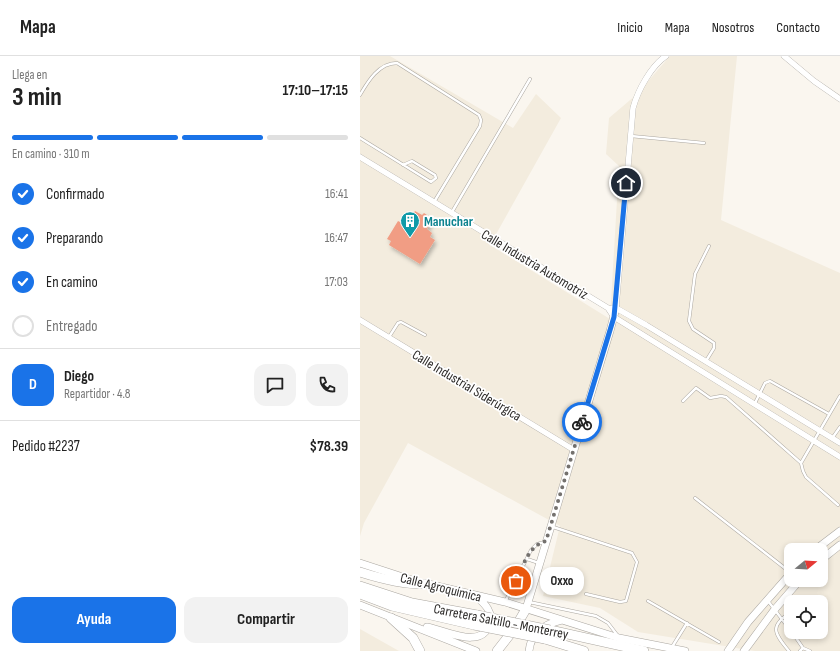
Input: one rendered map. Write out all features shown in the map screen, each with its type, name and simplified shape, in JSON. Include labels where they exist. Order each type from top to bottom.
[{"type":"highway","points":[[360,572],[397,582],[415,585],[428,584]]},
{"type":"highway","name":"Carretera Saltillo - Monterrey","points":[[360,586],[412,603],[550,630],[644,651]]},
{"type":"highway","name":"Carretera Saltillo - Monterrey","points":[[360,594],[392,606],[474,625],[545,639],[584,651]]},
{"type":"highway","points":[[495,650],[515,628],[527,605]]},
{"type":"highway","points":[[391,618],[413,638],[420,651]]},
{"type":"street","points":[[527,605],[614,317],[612,308],[630,136],[636,97],[658,62],[666,56]]},
{"type":"street","points":[[784,56],[814,81],[840,99]]},
{"type":"street","name":"Calle Industria Automotriz","points":[[360,157],[612,308],[706,361],[840,443]]},
{"type":"street","points":[[614,317],[840,457]]},
{"type":"street","name":"Calle Industrial Siderúrgica","points":[[360,320],[574,450]]},
{"type":"street","points":[[824,543],[840,531]]},
{"type":"street","points":[[828,554],[840,545]]},
{"type":"street","name":"Calle Agroquímica","points":[[360,564],[391,575],[476,596],[527,605],[564,620],[619,638],[685,651]]},
{"type":"street","points":[[728,651],[767,600],[784,581]]},
{"type":"street","points":[[744,651],[775,609],[794,587]]},
{"type":"street","points":[[414,626],[431,628],[468,639],[480,636],[487,630],[490,616],[487,607],[476,596]]},
{"type":"street","points":[[360,605],[476,651]]},
{"type":"street","points":[[529,651],[530,644],[536,632],[548,624],[564,620]]},
{"type":"lane","points":[[360,95],[374,74],[392,63],[398,63],[479,115],[481,120],[480,126],[434,202]]},
{"type":"lane","points":[[452,213],[530,79]]},
{"type":"lane","points":[[630,136],[704,142]]},
{"type":"lane","points":[[360,138],[403,165],[431,182],[436,178],[435,175],[412,161],[403,165]]},
{"type":"lane","points":[[706,361],[714,348],[714,343],[693,329],[689,321],[695,274],[709,246]]},
{"type":"lane","points":[[389,337],[398,323],[401,322],[425,335]]},
{"type":"lane","points":[[755,404],[765,383],[772,381],[829,414]]},
{"type":"lane","points":[[683,401],[696,388],[710,398],[721,396],[726,397],[801,463]]},
{"type":"lane","points":[[838,505],[806,477],[802,471],[801,463],[840,396]]},
{"type":"lane","points":[[832,438],[840,427]]},
{"type":"lane","points":[[695,498],[784,568]]},
{"type":"lane","points":[[550,527],[634,556],[636,566],[626,601],[620,602],[586,594]]},
{"type":"lane","points":[[505,602],[534,547],[546,541]]},
{"type":"lane","points":[[527,559],[540,563]]},
{"type":"lane","points":[[767,600],[784,621]]},
{"type":"lane","points":[[648,601],[719,642]]},
{"type":"lane","points":[[527,605],[596,616],[608,624],[619,638]]},
{"type":"lane","points":[[782,618],[776,624],[776,631],[789,651]]},
{"type":"lane","points":[[671,649],[687,624]]},
{"type":"lane","points":[[797,639],[803,648],[810,651]]},
{"type":"lane","points":[[800,651],[803,648]]},
{"type":"shaded area","points":[[360,56],[390,56],[513,128],[536,94],[561,118],[490,245],[610,319],[619,166],[606,154],[609,118],[636,95],[670,56],[737,56],[721,220],[840,273],[840,651],[755,651],[638,632],[600,608],[543,596],[560,526],[408,443],[364,523],[360,536]]},
{"type":"shaded area","points":[[360,629],[399,651],[360,651]]},
{"type":"building","name":"Manuchar","points":[[415,211],[422,215],[424,213],[427,215],[426,217],[432,221],[427,229],[432,233],[430,237],[435,240],[420,264],[389,245],[391,241],[387,239],[398,221],[402,223],[406,217],[410,219]]},
{"type":"way so far","points":[[516,581],[531,550],[538,544],[546,541],[582,422]]},
{"type":"place","name":"Manuchar","points":[[410,238]]},
{"type":"place","name":"Oxxo","points":[[516,581]]},
{"type":"route","points":[[582,422],[606,346],[616,308],[626,183]]}]
